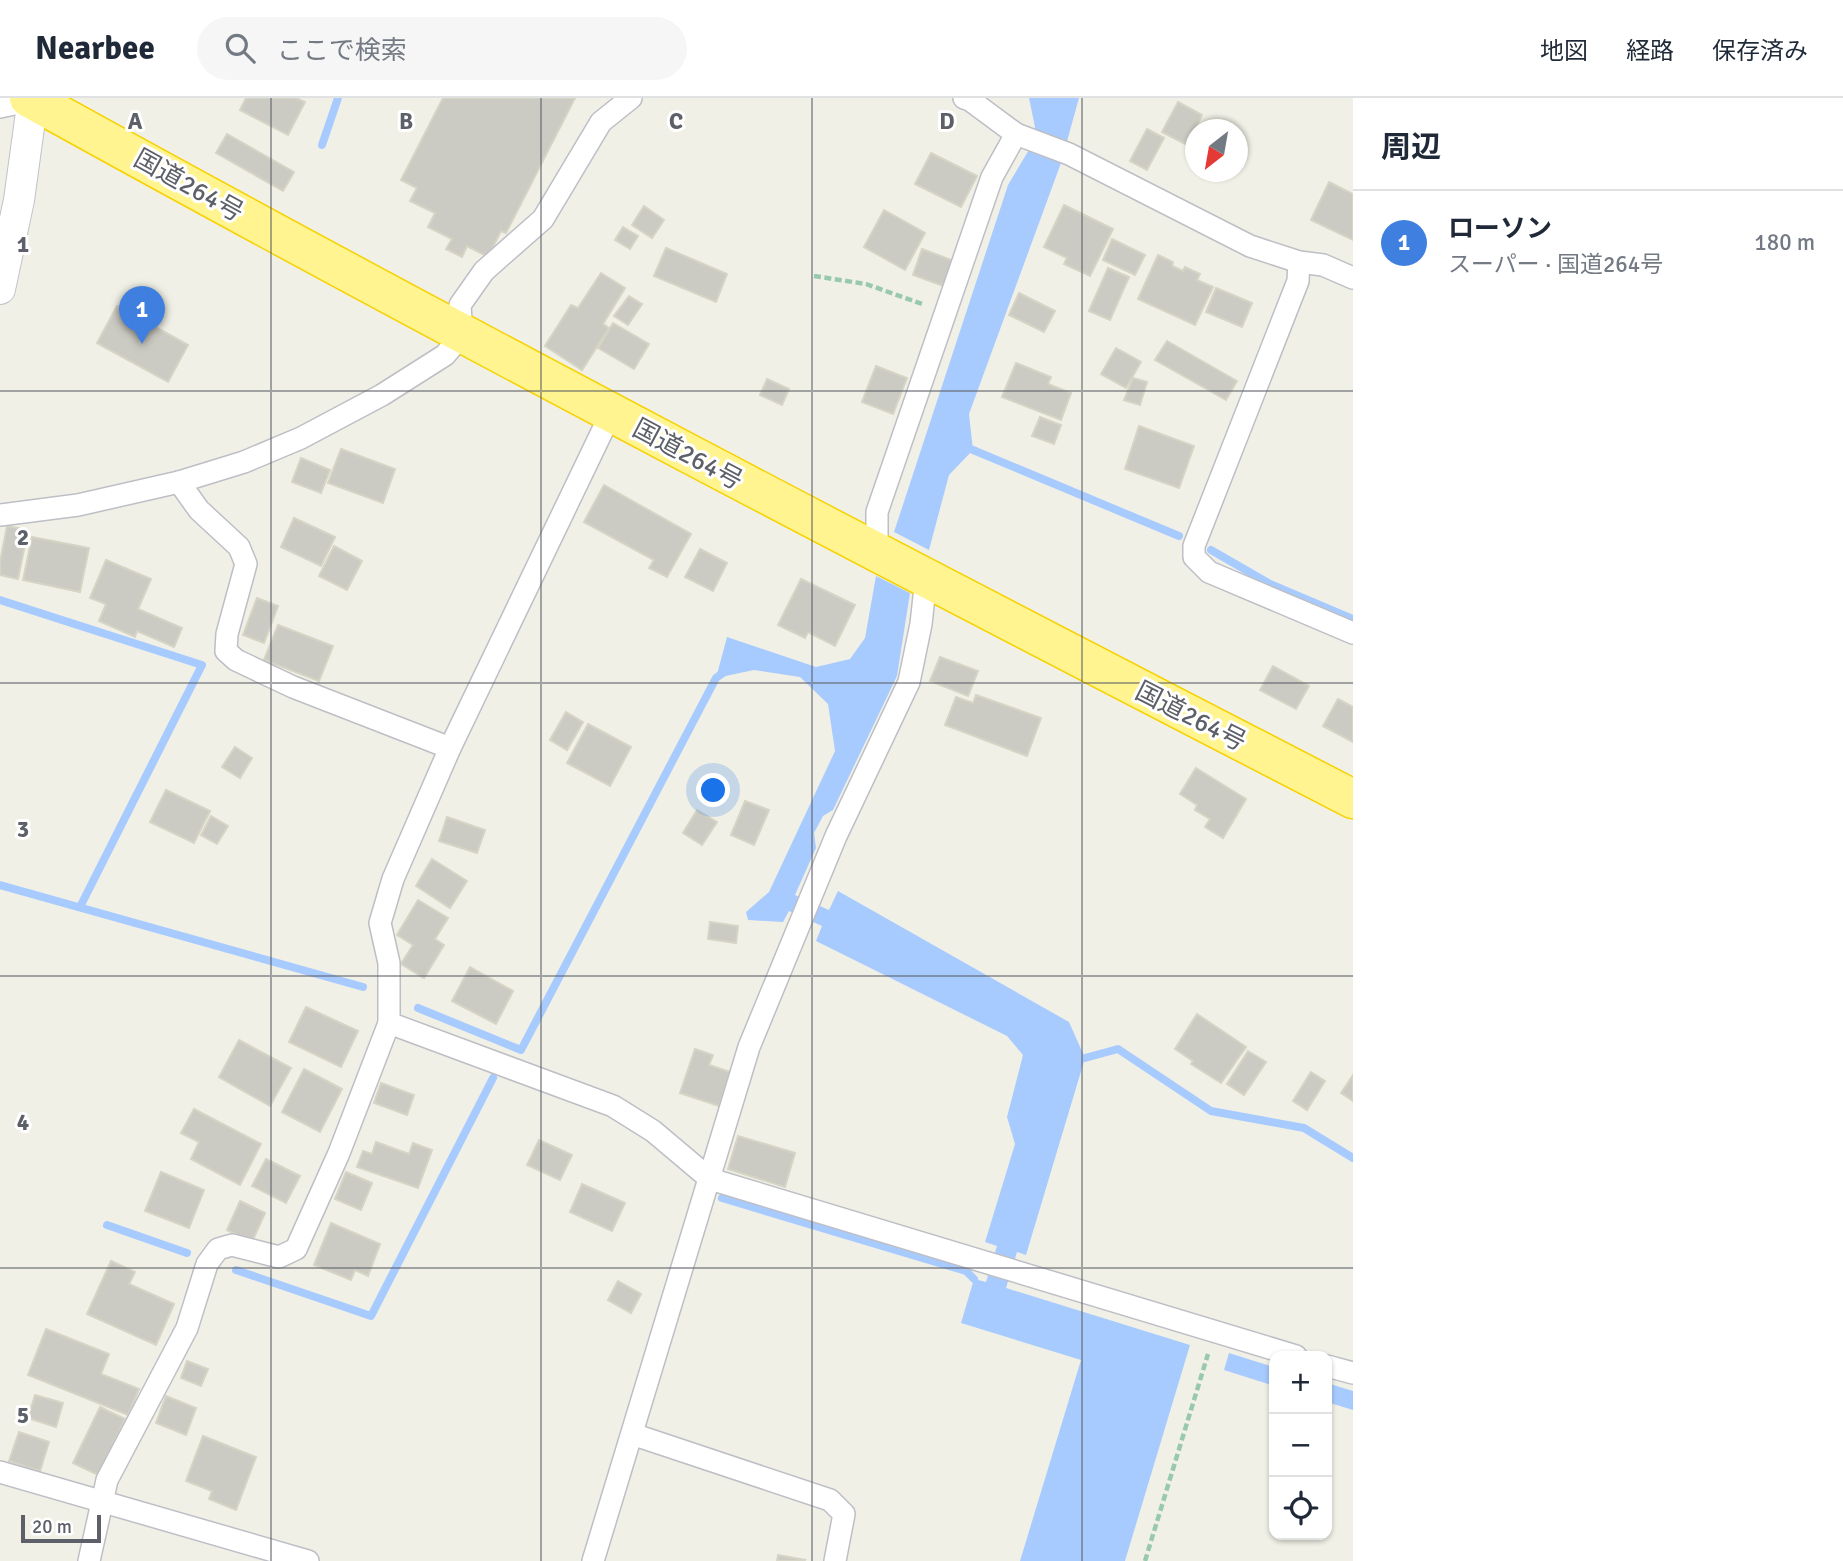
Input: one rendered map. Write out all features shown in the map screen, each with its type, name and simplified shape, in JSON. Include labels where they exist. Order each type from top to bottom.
[{"type":"highway","name":"国道264号","points":[[24,101],[926,579],[1353,799]]},
{"type":"street","points":[[0,515],[78,505],[179,482],[244,462],[301,438],[382,395],[444,355],[462,335],[460,305],[484,271],[543,219],[601,122],[631,98]]},
{"type":"street","points":[[968,99],[1021,136],[1069,154],[1251,246],[1299,262],[1322,265],[1353,278]]},
{"type":"street","points":[[0,289],[19,200],[24,101]]},
{"type":"street","points":[[877,553],[877,512],[992,177],[1021,136]]},
{"type":"street","points":[[1299,262],[1298,281],[1194,546],[1194,557],[1209,572],[1353,633]]},
{"type":"street","points":[[89,1561],[107,1480],[187,1328],[207,1265],[218,1249],[232,1245],[279,1257],[296,1249],[339,1153],[389,1023],[389,964],[380,923],[393,879],[450,748],[611,413]]},
{"type":"street","points":[[179,482],[199,510],[239,547],[246,564],[226,634],[226,651],[236,660],[293,687],[450,748]]},
{"type":"street","points":[[593,1561],[749,1046],[836,836],[909,682],[921,624],[926,579]]},
{"type":"street","points":[[389,1023],[613,1106],[653,1131],[710,1179],[1279,1351]]},
{"type":"street","points":[[1332,1367],[1353,1373]]},
{"type":"street","points":[[632,1434],[830,1500],[844,1514],[835,1561]]},
{"type":"street","points":[[0,1472],[308,1561]]},
{"type":"path","points":[[814,276],[866,285],[946,312]]},
{"type":"path","points":[[1145,1561],[1215,1332]]},
{"type":"water","points":[[1029,98],[1079,98],[1061,163],[969,414],[973,450],[949,475],[929,550],[894,532],[1008,185],[1030,148],[1035,127]]},
{"type":"water","points":[[876,576],[910,593],[897,676],[833,810],[823,816],[814,833],[816,848],[795,895],[829,910],[838,891],[1069,1022],[1085,1058],[1026,1255],[1017,1252],[1006,1288],[1190,1345],[1125,1561],[1020,1561],[1081,1360],[961,1323],[974,1279],[986,1282],[997,1246],[985,1242],[1015,1144],[1007,1117],[1023,1055],[1007,1036],[816,941],[822,926],[789,911],[783,922],[748,920],[746,912],[769,892],[835,751],[828,704],[800,677],[754,670],[716,678],[727,637],[816,667],[850,659],[865,638]]},
{"type":"water","points":[[1229,1353],[1269,1365],[1269,1384],[1224,1370]]},
{"type":"water","points":[[1332,1385],[1353,1391],[1353,1410],[1332,1404]]},
{"type":"building","points":[[246,98],[296,98],[305,102],[288,135],[240,110]]},
{"type":"building","points":[[443,98],[575,98],[506,233],[501,231],[488,257],[467,246],[462,257],[446,249],[452,239],[428,227],[435,213],[410,201],[417,188],[401,180]]},
{"type":"building","points":[[1178,102],[1202,115],[1200,119],[1185,119],[1185,144],[1162,132]]},
{"type":"building","points":[[1147,129],[1164,138],[1147,170],[1130,161]]},
{"type":"building","points":[[227,134],[294,172],[283,191],[216,153]]},
{"type":"building","points":[[931,153],[977,176],[961,207],[915,184]]},
{"type":"building","points":[[1329,182],[1353,194],[1353,240],[1311,220]]},
{"type":"building","points":[[1064,205],[1113,229],[1090,276],[1064,264],[1067,258],[1044,247]]},
{"type":"building","points":[[644,206],[664,220],[652,238],[632,225]]},
{"type":"building","points":[[884,210],[925,233],[905,270],[864,247]]},
{"type":"building","points":[[623,227],[638,236],[630,249],[615,240]]},
{"type":"building","points":[[1112,239],[1145,255],[1135,275],[1103,260]]},
{"type":"building","points":[[666,248],[727,274],[716,302],[654,276]]},
{"type":"building","points":[[922,249],[954,261],[946,287],[913,275]]},
{"type":"building","points":[[1158,255],[1173,262],[1172,266],[1183,271],[1185,267],[1200,274],[1197,280],[1213,287],[1195,325],[1138,299]]},
{"type":"building","points":[[1108,268],[1129,277],[1110,320],[1089,311]]},
{"type":"building","points":[[601,273],[625,288],[603,324],[609,328],[582,370],[545,346],[571,305],[578,308]]},
{"type":"building","points":[[1216,288],[1252,303],[1242,327],[1206,312]]},
{"type":"building","points":[[1019,293],[1055,311],[1044,332],[1009,315]]},
{"type":"building","points":[[629,296],[642,304],[628,325],[614,316]]},
{"type":"building","points":[[117,306],[188,345],[168,382],[97,343]]},
{"type":"building","points":[[613,323],[649,344],[634,369],[598,348]]},
{"type":"building","points":[[1167,341],[1237,381],[1226,400],[1155,360]]},
{"type":"building","points":[[1116,348],[1141,362],[1126,388],[1101,374]]},
{"type":"building","points":[[1016,363],[1051,377],[1048,384],[1071,393],[1061,420],[1002,397]]},
{"type":"building","points":[[876,366],[907,378],[893,414],[862,402]]},
{"type":"building","points":[[1133,378],[1147,382],[1140,405],[1124,400]]},
{"type":"building","points":[[767,379],[789,389],[782,405],[760,395]]},
{"type":"building","points":[[1040,417],[1061,425],[1054,444],[1032,436]]},
{"type":"building","points":[[1139,426],[1194,446],[1179,488],[1125,469]]},
{"type":"building","points":[[341,449],[395,469],[383,503],[328,483]]},
{"type":"building","points":[[301,458],[330,470],[321,493],[292,482]]},
{"type":"building","points":[[604,485],[691,534],[667,577],[649,568],[654,560],[584,522]]},
{"type":"building","points":[[294,518],[335,537],[321,566],[281,547]]},
{"type":"building","points":[[7,526],[28,530],[18,579],[0,575]]},
{"type":"building","points":[[32,537],[89,548],[80,592],[23,580]]},
{"type":"building","points":[[334,546],[362,561],[347,590],[319,576]]},
{"type":"building","points":[[700,549],[727,563],[713,591],[685,577]]},
{"type":"building","points":[[106,560],[151,579],[138,609],[182,628],[174,647],[137,631],[135,637],[99,621],[106,604],[90,598]]},
{"type":"building","points":[[801,579],[855,605],[835,646],[808,632],[805,638],[778,625]]},
{"type":"building","points":[[257,598],[278,606],[264,643],[243,635]]},
{"type":"building","points":[[278,625],[333,646],[319,681],[264,660]]},
{"type":"building","points":[[940,657],[978,671],[968,696],[930,681]]},
{"type":"building","points":[[1273,666],[1309,686],[1296,709],[1260,690]]},
{"type":"building","points":[[976,695],[1041,718],[1027,756],[945,725],[956,697],[973,703]]},
{"type":"building","points":[[1338,699],[1353,707],[1353,742],[1323,726]]},
{"type":"building","points":[[566,712],[583,722],[567,750],[550,740]]},
{"type":"building","points":[[588,724],[631,747],[610,786],[567,763]]},
{"type":"building","points":[[235,747],[252,758],[240,778],[222,767]]},
{"type":"building","points":[[1196,768],[1246,799],[1223,838],[1205,827],[1210,819],[1195,810],[1197,805],[1180,794]]},
{"type":"building","points":[[166,790],[210,811],[194,843],[150,822]]},
{"type":"building","points":[[745,801],[769,810],[754,845],[731,835]]},
{"type":"building","points":[[697,810],[717,822],[702,845],[683,833]]},
{"type":"building","points":[[211,816],[228,826],[217,844],[201,835]]},
{"type":"building","points":[[447,817],[485,830],[477,853],[439,841]]},
{"type":"building","points":[[432,859],[467,881],[450,908],[416,886]]},
{"type":"building","points":[[418,900],[448,918],[435,939],[444,945],[424,978],[401,964],[413,945],[397,935]]},
{"type":"building","points":[[710,922],[738,926],[736,943],[708,939]]},
{"type":"building","points":[[470,967],[513,991],[496,1024],[452,1001]]},
{"type":"building","points":[[306,1007],[358,1031],[341,1067],[289,1042]]},
{"type":"building","points":[[1197,1014],[1246,1047],[1221,1083],[1191,1064],[1193,1061],[1175,1049]]},
{"type":"building","points":[[239,1040],[291,1068],[270,1106],[219,1077]]},
{"type":"building","points":[[695,1049],[713,1055],[709,1065],[730,1072],[719,1106],[680,1093]]},
{"type":"building","points":[[1248,1051],[1266,1062],[1244,1095],[1227,1084]]},
{"type":"building","points":[[304,1069],[342,1089],[320,1132],[282,1112]]},
{"type":"building","points":[[1311,1072],[1325,1081],[1307,1110],[1293,1101]]},
{"type":"building","points":[[1353,1075],[1353,1101],[1341,1093]]},
{"type":"building","points":[[381,1083],[414,1095],[407,1115],[374,1103]]},
{"type":"building","points":[[194,1109],[261,1144],[240,1185],[191,1159],[199,1142],[181,1133]]},
{"type":"building","points":[[738,1136],[795,1153],[785,1187],[728,1169]]},
{"type":"building","points":[[539,1140],[572,1155],[560,1180],[527,1165]]},
{"type":"building","points":[[376,1142],[409,1154],[413,1143],[432,1150],[418,1188],[357,1167],[363,1151],[372,1154]]},
{"type":"building","points":[[266,1159],[300,1176],[286,1203],[252,1186]]},
{"type":"building","points":[[161,1172],[204,1190],[189,1228],[145,1211]]},
{"type":"building","points":[[346,1172],[372,1183],[361,1210],[335,1199]]},
{"type":"building","points":[[582,1184],[625,1203],[612,1231],[570,1212]]},
{"type":"building","points":[[240,1201],[265,1213],[252,1242],[227,1230]]},
{"type":"building","points":[[331,1223],[380,1244],[368,1276],[355,1270],[351,1280],[314,1265]]},
{"type":"building","points":[[111,1261],[135,1272],[129,1284],[174,1304],[156,1345],[87,1314]]},
{"type":"building","points":[[618,1281],[641,1294],[631,1313],[608,1300]]},
{"type":"building","points":[[46,1329],[109,1354],[101,1374],[139,1389],[128,1415],[28,1375]]},
{"type":"building","points":[[187,1361],[208,1369],[201,1386],[181,1378]]},
{"type":"building","points":[[35,1395],[63,1403],[56,1427],[28,1418]]},
{"type":"building","points":[[166,1396],[196,1408],[186,1435],[156,1423]]},
{"type":"building","points":[[100,1407],[125,1419],[98,1475],[73,1463]]},
{"type":"building","points":[[19,1432],[49,1442],[40,1471],[9,1461]]},
{"type":"building","points":[[203,1436],[256,1457],[236,1510],[209,1499],[212,1491],[186,1481]]},
{"type":"building","points":[[778,1555],[805,1560],[777,1561]]},
{"type":"waterway","points":[[322,145],[338,98]]},
{"type":"waterway","points":[[973,450],[1179,536]]},
{"type":"waterway","points":[[1211,550],[1270,584],[1353,619]]},
{"type":"waterway","points":[[0,600],[202,665],[80,907]]},
{"type":"waterway","points":[[418,1008],[521,1050],[716,678],[723,673]]},
{"type":"waterway","points":[[0,885],[363,987]]},
{"type":"waterway","points":[[1085,1058],[1118,1049],[1211,1111],[1304,1128],[1353,1158]]},
{"type":"waterway","points":[[236,1270],[371,1316],[493,1078]]},
{"type":"waterway","points":[[722,1198],[966,1271],[974,1279]]},
{"type":"waterway","points":[[107,1225],[187,1253]]},
{"type":"place","name":"ローソン","points":[[142,344]]}]
